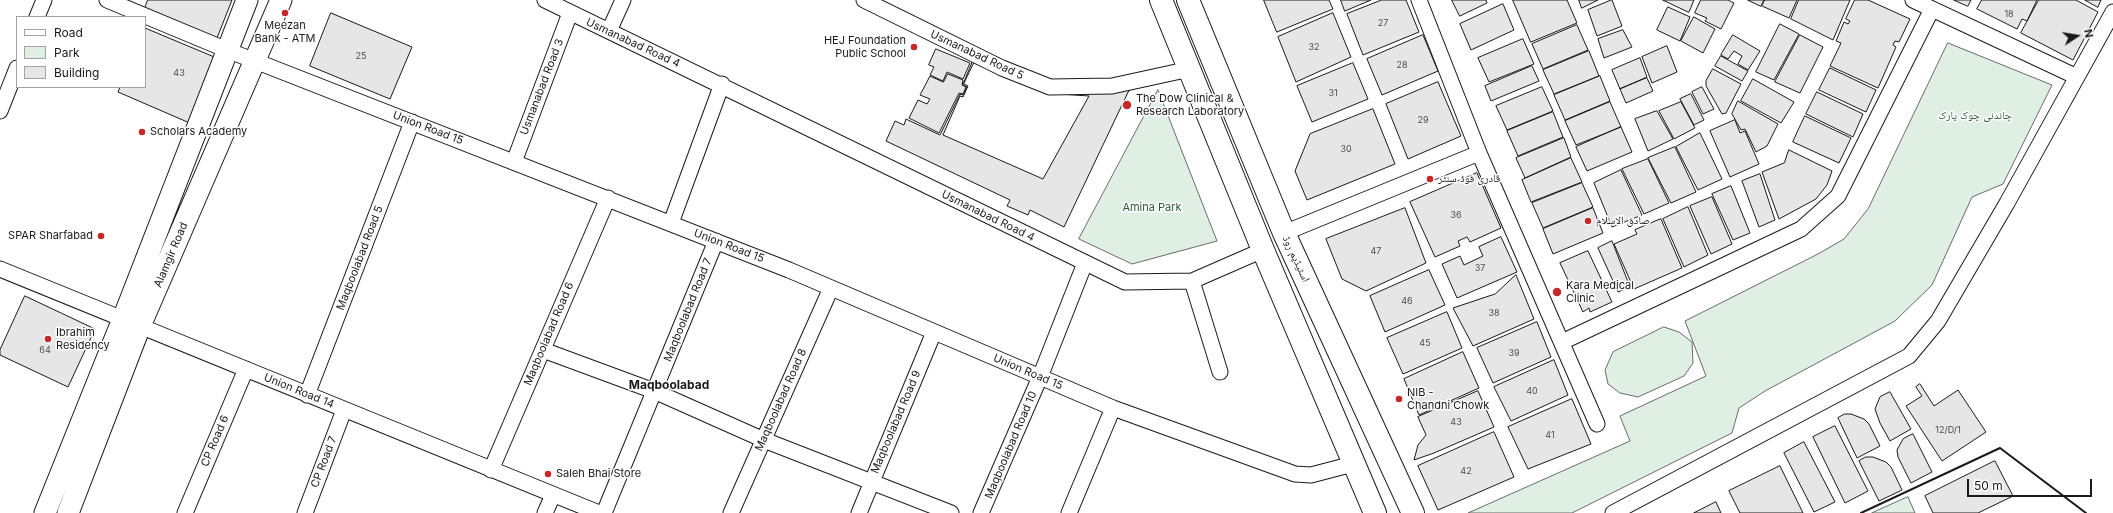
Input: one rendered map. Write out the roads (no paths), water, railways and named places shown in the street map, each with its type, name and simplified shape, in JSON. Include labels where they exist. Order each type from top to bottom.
[{"type":"main road","points":[[1161,0],[1353,464],[1375,513]]},
{"type":"main road","name":"اسٹیڈیم روڈ","points":[[1188,0],[1284,233],[1413,513]]},
{"type":"street","points":[[37,16],[44,0]]},
{"type":"street","name":"Union Road 15","points":[[107,0],[145,16]]},
{"type":"street","name":"Alamgir Road","points":[[68,513],[227,50],[247,0]]},
{"type":"street","name":"Alamgir Road","points":[[45,513],[281,0]]},
{"type":"street","name":"Usmanabad Road 4","points":[[545,0],[722,84],[1125,282],[1192,281],[1264,250]]},
{"type":"street","points":[[609,31],[623,0]]},
{"type":"street","name":"Usmanabad Road 5","points":[[864,0],[1002,68],[1050,87],[1112,86],[1190,69]]},
{"type":"street","points":[[1419,0],[1479,153],[1597,424]]},
{"type":"street","points":[[1912,0],[2077,77]]},
{"type":"street","points":[[1562,342],[1801,230],[1838,196],[1932,9]]},
{"type":"street","points":[[1613,513],[1909,356],[1938,321],[2007,203],[2113,12]]},
{"type":"street","name":"Usmanabad Road 3","points":[[514,162],[570,13]]},
{"type":"street","name":"Union Road 15","points":[[146,16],[227,50],[716,241],[1114,408],[1295,474],[1310,475],[1353,464]]},
{"type":"street","points":[[0,111],[16,71]]},
{"type":"street","points":[[671,223],[722,84]]},
{"type":"street","name":"Maqboolabad Road 5","points":[[307,395],[412,122]]},
{"type":"street","points":[[1284,233],[1479,153]]},
{"type":"street","name":"Maqboolabad Road 6","points":[[491,470],[608,198]]},
{"type":"street","name":"Maqboolabad Road 7","points":[[604,513],[716,241]]},
{"type":"street","points":[[1040,377],[1085,263]]},
{"type":"street","name":"Union Road 14","points":[[0,269],[599,513]]},
{"type":"street","points":[[1192,281],[1220,372]]},
{"type":"street","name":"Maqboolabad Road 8","points":[[731,513],[831,288]]},
{"type":"street","name":"Maqboolabad Road 9","points":[[859,513],[934,332]]},
{"type":"street","points":[[543,350],[654,391],[764,440],[951,513]]},
{"type":"street","name":"CP Road 6","points":[[185,513],[246,369]]},
{"type":"street","name":"Maqboolabad Road 10","points":[[981,513],[1040,377]]},
{"type":"street","points":[[1069,513],[1114,408]]},
{"type":"street","name":"CP Road 7","points":[[305,513],[344,410]]},
{"type":"street","points":[[545,513],[553,495]]},
{"type":"place","name":"Meezan Bank - ATM","points":[[285,13]]},
{"type":"place","name":"HEJ Foundation Public School","points":[[914,47]]},
{"type":"place","name":"The Dow Clinical & Research Laboratory","points":[[1127,105]]},
{"type":"place","name":"Scholars Academy","points":[[142,132]]},
{"type":"place","name":"قادری فوڈ سنٹر","points":[[1430,179]]},
{"type":"place","name":"صادق الاسلام","points":[[1588,221]]},
{"type":"place","name":"SPAR Sharfabad","points":[[101,236]]},
{"type":"place","name":"Kara Medical Clinic","points":[[1557,292]]},
{"type":"place","name":"Ibrahim Residency","points":[[48,339]]},
{"type":"place","name":"NIB - Chandni Chowk","points":[[1399,399]]},
{"type":"place","name":"Saleh Bhai Store","points":[[548,474]]},
{"type":"district","name":"Maqboolabad","points":[[669,385]]},
{"type":"park label","name":"چاندنی چوک پارک","points":[[1975,116]]},
{"type":"park label","name":"Amina Park","points":[[1152,208]]}]
